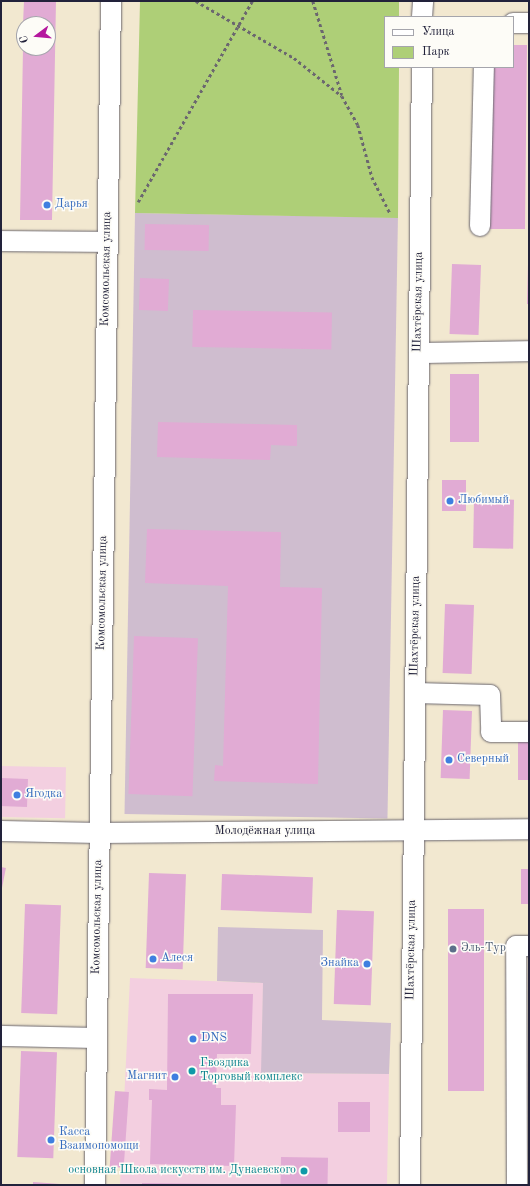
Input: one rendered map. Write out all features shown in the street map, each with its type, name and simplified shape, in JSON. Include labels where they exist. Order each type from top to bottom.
[{"type":"street","name":"Комсомольская улица","points":[[95,1185],[111,1]]},
{"type":"street","points":[[422,1],[422,16]]},
{"type":"street","points":[[514,23],[529,23]]},
{"type":"street","name":"Шахтёрская улица","points":[[410,1185],[422,68]]},
{"type":"street","points":[[480,226],[484,68]]},
{"type":"street","points":[[1,241],[108,242]]},
{"type":"street","points":[[419,354],[529,351]]},
{"type":"street","points":[[415,693],[490,695],[491,732],[529,732]]},
{"type":"street","name":"Молодёжная улица","points":[[1,831],[99,833],[529,829]]},
{"type":"street","points":[[517,1185],[523,1032],[516,946],[529,946]]},
{"type":"street","points":[[1,1036],[97,1038]]},
{"type":"path","points":[[196,1],[294,58],[342,96]]},
{"type":"path","points":[[138,202],[252,1]]},
{"type":"path","points":[[313,1],[342,96],[358,125],[372,176],[390,213]]},
{"type":"shaded area","points":[[135,213],[398,218],[387,818],[125,814]]},
{"type":"shaded area","points":[[1,766],[66,767],[65,818],[1,817]]},
{"type":"shaded area","points":[[218,927],[323,930],[322,1020],[391,1023],[389,1074],[261,1073],[263,983],[217,981]]},
{"type":"shaded area","points":[[130,978],[263,983],[262,1073],[389,1074],[387,1185],[120,1185]]},
{"type":"green space","points":[[140,1],[399,1],[399,16],[384,16],[384,68],[399,68],[398,218],[135,213]]},
{"type":"building","points":[[24,1],[56,1],[56,16],[23,16]]},
{"type":"building","points":[[514,45],[527,45],[525,229],[490,229],[491,68],[514,68]]},
{"type":"building","points":[[23,56],[55,56],[52,220],[20,220]]},
{"type":"building","points":[[145,224],[209,225],[209,251],[145,250]]},
{"type":"building","points":[[452,264],[481,265],[479,335],[450,334]]},
{"type":"building","points":[[528,264],[529,304],[527,304]]},
{"type":"building","points":[[140,278],[169,279],[168,311],[139,310]]},
{"type":"building","points":[[193,310],[332,312],[331,349],[192,347]]},
{"type":"building","points":[[450,374],[479,374],[479,442],[450,442]]},
{"type":"building","points":[[158,422],[297,425],[297,446],[271,445],[270,460],[157,457]]},
{"type":"building","points":[[442,480],[466,480],[466,511],[442,511]]},
{"type":"building","points":[[474,499],[514,500],[513,549],[473,548]]},
{"type":"building","points":[[147,529],[281,532],[280,587],[322,588],[318,784],[214,781],[215,765],[223,766],[228,586],[145,583]]},
{"type":"building","points":[[445,604],[474,605],[472,674],[443,673]]},
{"type":"building","points":[[134,636],[198,638],[192,796],[128,794]]},
{"type":"building","points":[[443,710],[472,711],[470,779],[441,778]]},
{"type":"building","points":[[518,741],[529,741],[529,780],[518,780]]},
{"type":"building","points":[[1,778],[28,779],[27,807],[1,806]]},
{"type":"building","points":[[1,867],[6,868],[1,893]]},
{"type":"building","points":[[521,869],[529,869],[529,904],[521,904]]},
{"type":"building","points":[[149,873],[186,874],[183,969],[146,968]]},
{"type":"building","points":[[222,874],[313,877],[312,913],[221,910]]},
{"type":"building","points":[[25,904],[61,905],[57,1014],[21,1013]]},
{"type":"building","points":[[448,909],[484,909],[484,1091],[448,1091]]},
{"type":"building","points":[[337,910],[374,911],[371,1005],[334,1004]]},
{"type":"building","name":"Гвоздика Торговый комплекс","points":[[168,994],[253,994],[251,1054],[217,1054],[216,1088],[221,1088],[221,1105],[236,1105],[234,1166],[150,1164],[152,1100],[149,1100],[149,1089],[167,1090]]},
{"type":"building","points":[[21,1051],[57,1052],[53,1158],[17,1157]]},
{"type":"building","points":[[115,1091],[129,1092],[124,1168],[110,1167]]},
{"type":"building","points":[[338,1102],[370,1102],[370,1132],[338,1132]]},
{"type":"building","name":"основная Школа искусств им. Дунаевского","points":[[281,1157],[328,1158],[328,1185],[281,1185]]},
{"type":"building","points":[[33,1182],[60,1184],[60,1185],[33,1185]]},
{"type":"building","points":[[142,1183],[218,1184],[218,1185],[142,1185]]},
{"type":"place","name":"Дарья","points":[[47,205]]},
{"type":"place","name":"Любимый","points":[[450,501]]},
{"type":"place","name":"Северный","points":[[449,760]]},
{"type":"place","name":"Ягодка","points":[[17,795]]},
{"type":"place","name":"Эль-Тур","points":[[453,949]]},
{"type":"place","name":"Алеся","points":[[153,959]]},
{"type":"place","name":"Знайка","points":[[367,964]]},
{"type":"place","name":"DNS","points":[[193,1039]]},
{"type":"place","name":"Гвоздика Торговый комплекс","points":[[192,1071]]},
{"type":"place","name":"Магнит","points":[[175,1077]]},
{"type":"place","name":"Касса Взаимопомощи","points":[[51,1140]]},
{"type":"place","name":"основная Школа искусств им. Дунаевского","points":[[304,1171]]}]
